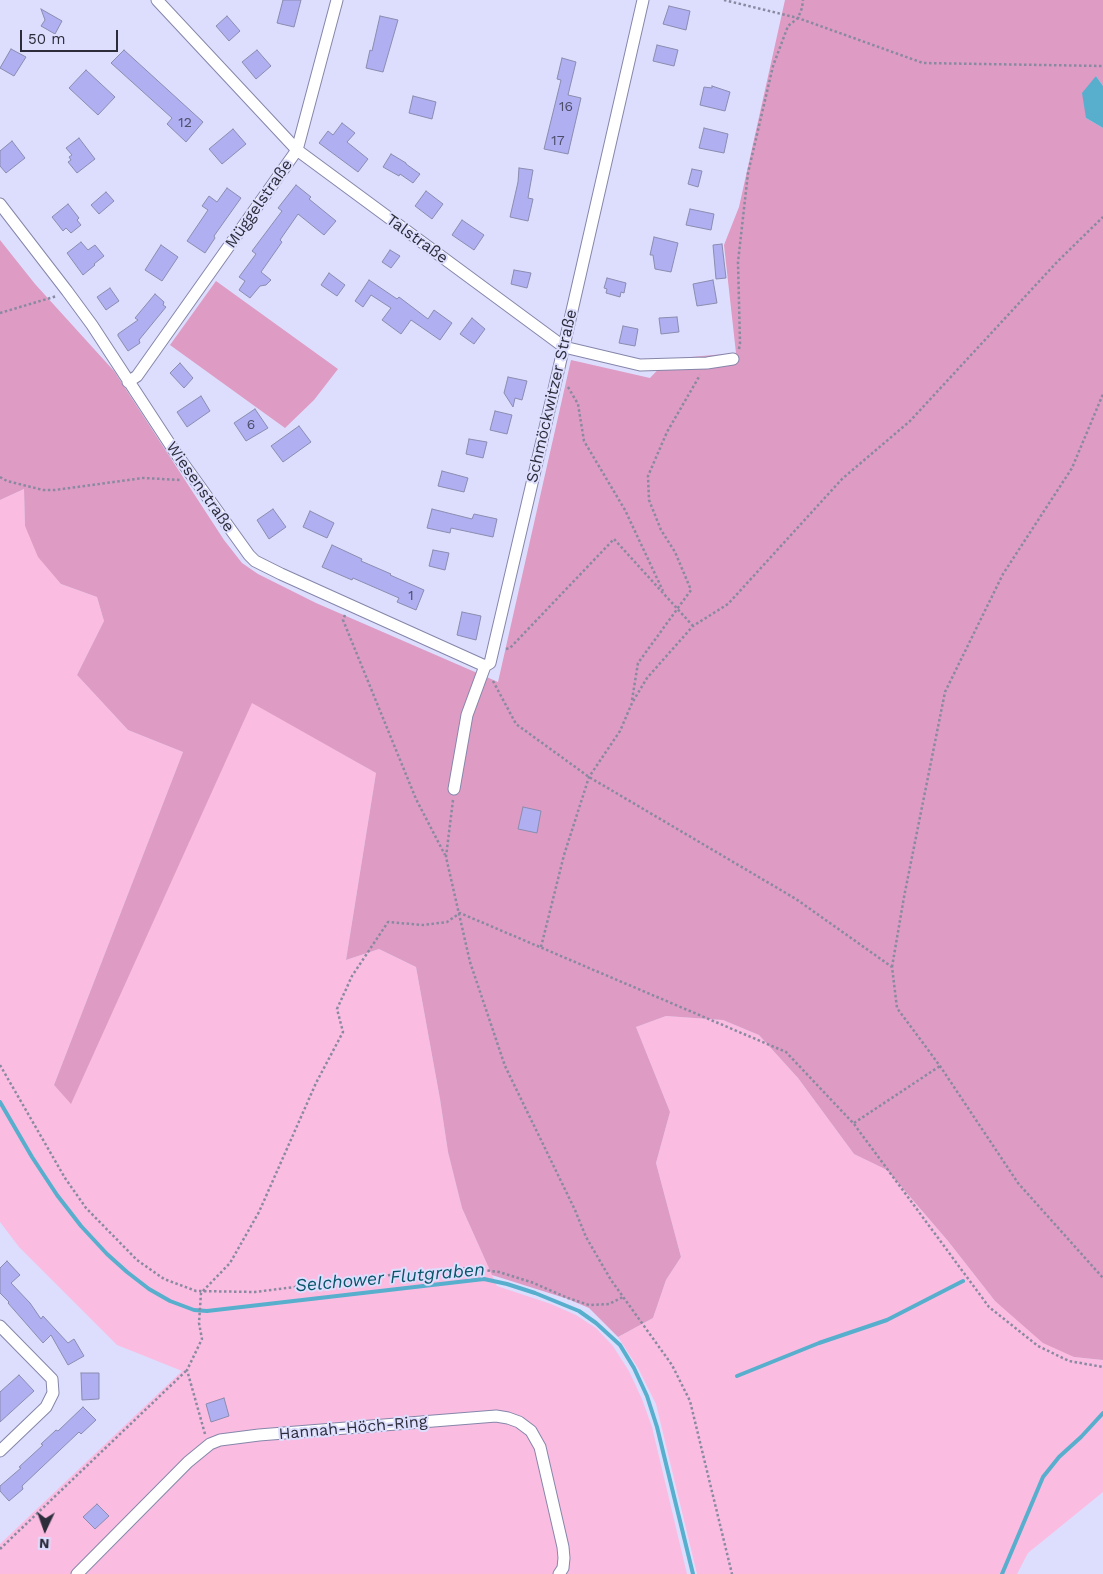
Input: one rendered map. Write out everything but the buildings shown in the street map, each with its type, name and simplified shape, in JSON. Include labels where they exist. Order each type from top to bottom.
[{"type":"street","name":"Talstraße","points":[[157,0],[297,150],[564,347],[640,365],[707,363],[734,359]]},
{"type":"street","name":"Müggelstraße","points":[[128,382],[137,376],[297,150],[337,0]]},
{"type":"street","name":"Schmöckwitzer Straße","points":[[454,789],[467,715],[485,666],[490,663],[492,655],[643,0]]},
{"type":"street","name":"Wiesenstraße","points":[[0,204],[67,291],[195,481],[255,561],[485,666]]},
{"type":"street","points":[[0,1326],[52,1379],[54,1393],[46,1407],[0,1451]]},
{"type":"street","name":"Hannah-Höch-Ring","points":[[77,1574],[188,1462],[210,1444],[220,1440],[259,1435],[496,1416],[519,1422],[531,1431],[540,1447],[563,1547],[563,1568],[559,1574]]},
{"type":"path","points":[[724,0],[798,18],[923,63],[1103,66]]},
{"type":"path","points":[[734,359],[738,355],[740,343],[738,262],[748,173],[773,66],[788,26],[798,18],[803,0]]},
{"type":"path","points":[[541,947],[564,854],[589,777],[620,730],[632,703],[647,678],[694,626],[728,604],[842,479],[910,420],[1050,268],[1103,217]]},
{"type":"path","points":[[0,313],[43,301],[67,291]]},
{"type":"path","points":[[632,703],[638,663],[691,590],[675,552],[661,530],[649,500],[648,476],[667,432],[707,363]]},
{"type":"path","points":[[558,372],[578,404],[584,442],[625,510],[665,594]]},
{"type":"path","points":[[1103,394],[1072,468],[1003,574],[945,692],[892,967],[897,1008],[940,1066],[1018,1183],[1103,1278]]},
{"type":"path","points":[[0,477],[7,481],[43,490],[56,490],[143,478],[195,481]]},
{"type":"path","points":[[492,655],[510,648],[614,538],[694,626]]},
{"type":"path","points":[[349,605],[343,620],[416,798],[446,857],[470,962],[505,1066],[576,1210],[586,1237],[623,1297],[672,1365],[690,1401],[732,1574]]},
{"type":"path","points":[[485,666],[516,724],[589,777],[796,900],[892,967]]},
{"type":"path","points":[[446,857],[454,789]]},
{"type":"path","points":[[460,913],[786,1052],[854,1124],[989,1307],[1038,1346],[1068,1361],[1103,1367]]},
{"type":"path","points":[[0,1550],[187,1370],[202,1339],[199,1323],[202,1292],[230,1262],[259,1212],[316,1083],[343,1032],[337,1009],[352,976],[388,922],[423,925],[447,922],[460,913]]},
{"type":"path","points":[[0,1065],[65,1178],[86,1208],[137,1260],[164,1279],[196,1291],[256,1292],[398,1274],[467,1268],[499,1272],[531,1282],[589,1305],[609,1304],[623,1297]]},
{"type":"path","points":[[854,1124],[940,1066]]},
{"type":"path","points":[[187,1370],[202,1427],[210,1444]]},
{"type":"shaded area","points":[[785,0],[1103,0],[1103,86],[1096,76],[1086,118],[1103,128],[1103,1360],[1074,1357],[1043,1343],[995,1301],[948,1241],[887,1170],[854,1154],[798,1078],[759,1035],[723,1020],[666,1016],[636,1027],[670,1112],[656,1163],[681,1257],[666,1280],[653,1318],[618,1337],[589,1308],[568,1299],[492,1275],[462,1208],[448,1152],[416,967],[379,949],[346,960],[376,773],[252,703],[71,1104],[54,1085],[183,752],[128,730],[77,675],[104,621],[97,597],[61,584],[38,557],[25,526],[24,489],[0,500],[0,240],[35,284],[114,371],[224,540],[242,563],[258,574],[316,603],[498,682],[571,360],[650,378],[668,359],[736,353],[724,245],[739,207]]},
{"type":"shaded area","points":[[216,281],[338,369],[314,400],[285,428],[170,345]]},
{"type":"shaded area","points":[[24,489],[25,526],[61,584],[97,597],[104,621],[77,675],[128,730],[183,752],[54,1085],[71,1103],[252,702],[376,773],[346,960],[379,949],[416,967],[448,1152],[462,1208],[497,1286],[551,1304],[576,1315],[596,1328],[613,1346],[629,1371],[652,1427],[687,1574],[0,1574],[0,1544],[182,1371],[117,1345],[19,1247],[0,1222],[0,500]]},
{"type":"shaded area","points":[[666,1016],[723,1020],[759,1035],[798,1078],[854,1154],[887,1170],[948,1241],[995,1301],[1074,1357],[1103,1360],[1103,1492],[1028,1553],[1017,1574],[697,1574],[656,1404],[638,1368],[618,1337],[653,1318],[666,1280],[681,1257],[656,1163],[670,1112],[636,1027]]},
{"type":"water","points":[[1096,76],[1103,86],[1103,128],[1086,118],[1082,93]]},
{"type":"waterway","name":"Selchower Flutgraben","points":[[0,1102],[57,1195],[81,1226],[107,1254],[149,1289],[170,1301],[194,1310],[207,1311],[484,1279],[535,1293],[579,1311],[596,1323],[620,1345],[634,1368],[647,1396],[657,1427],[693,1574]]},
{"type":"waterway","points":[[737,1376],[819,1343],[887,1320],[963,1281]]},
{"type":"waterway","points":[[1002,1574],[1043,1477],[1059,1457],[1103,1413]]}]
